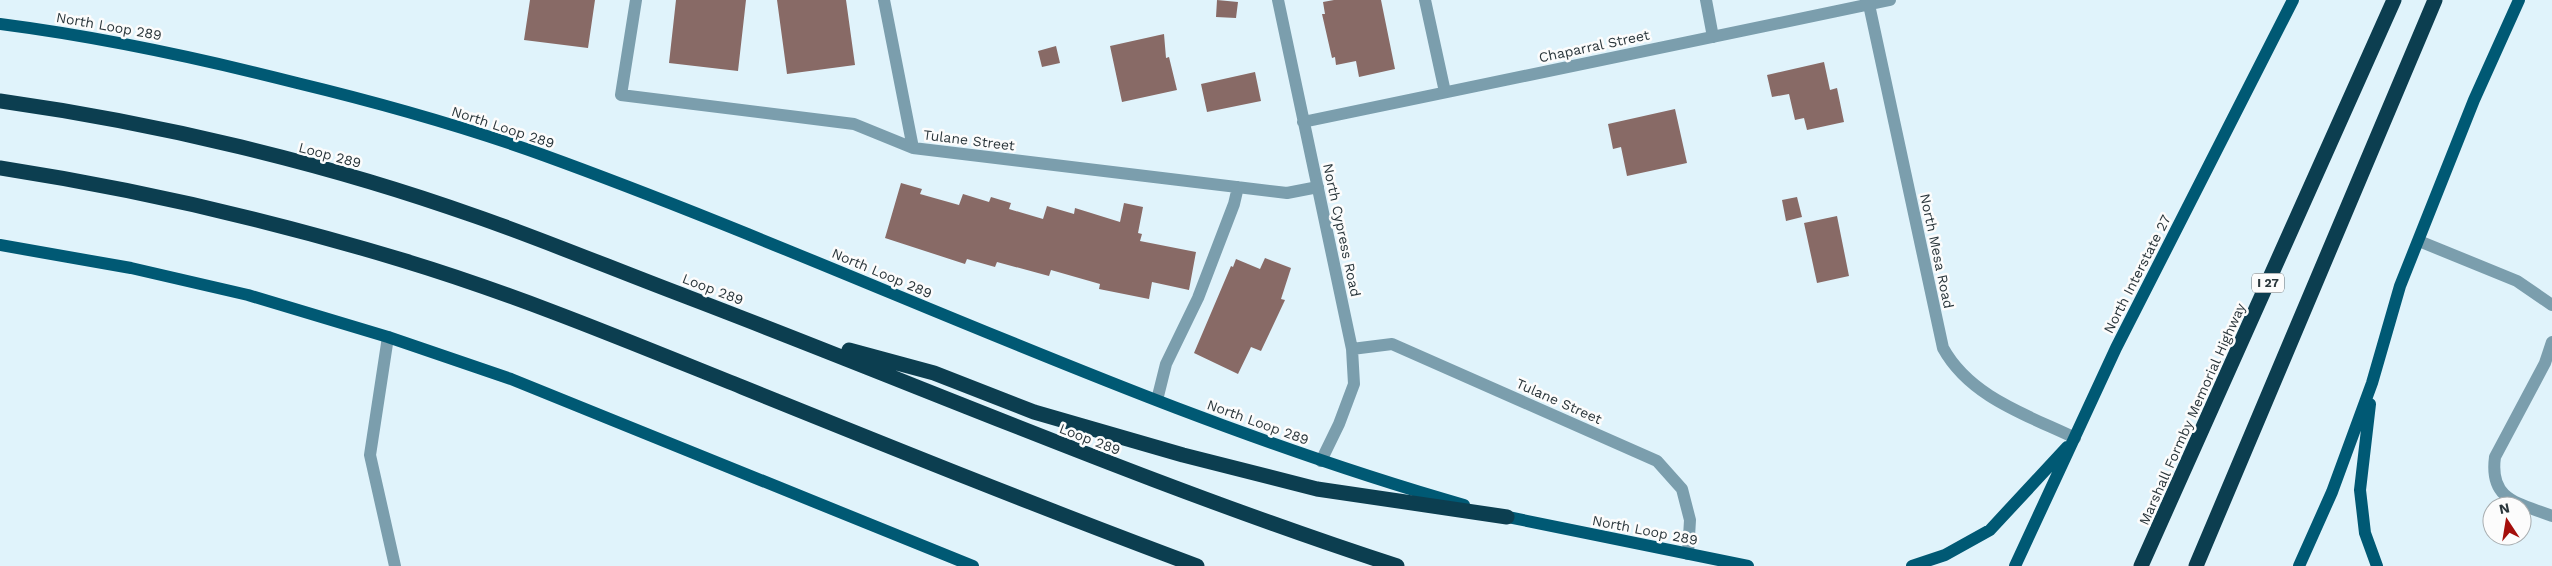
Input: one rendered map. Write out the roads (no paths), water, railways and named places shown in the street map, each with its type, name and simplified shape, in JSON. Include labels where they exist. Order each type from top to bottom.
[{"type":"highway","name":"Marshall Formby Memorial Highway","points":[[2141,566],[2394,0]]},
{"type":"highway","points":[[2196,566],[2435,0]]},
{"type":"highway","name":"Loop 289","points":[[0,101],[109,120],[245,148],[369,182],[474,215],[783,333],[1173,488],[1397,566]]},
{"type":"highway","points":[[0,168],[76,180],[208,207],[405,260],[632,343],[973,480],[1197,566]]},
{"type":"highway","points":[[783,333],[934,373],[1034,412],[1211,462],[1317,489],[1507,518]]},
{"type":"main road","name":"North Interstate 27","points":[[2015,566],[2116,348],[2293,0]]},
{"type":"main road","points":[[2299,566],[2332,492],[2372,383],[2400,286],[2474,100],[2519,0]]},
{"type":"main road","name":"North Loop 289","points":[[0,24],[154,48],[383,104],[540,154],[726,225],[968,326],[1157,400],[1321,461],[1384,482],[1507,518],[1748,566]]},
{"type":"main road","points":[[0,245],[131,268],[248,295],[388,337],[511,379],[973,566]]},
{"type":"main road","points":[[2372,383],[2360,490],[2365,533],[2377,566]]},
{"type":"main road","points":[[1912,566],[1945,555],[1990,530],[2075,438]]},
{"type":"street","name":"Tulane Street","points":[[636,0],[621,95],[854,124],[913,148],[1287,193],[1318,187]]},
{"type":"street","points":[[884,0],[913,148]]},
{"type":"street","name":"North Cypress Road","points":[[1278,0],[1352,349],[1354,384],[1339,424],[1321,461]]},
{"type":"street","points":[[1425,0],[1445,92]]},
{"type":"street","points":[[1706,0],[1714,36]]},
{"type":"street","name":"Chaparral Street","points":[[1303,122],[1869,2],[1890,0]]},
{"type":"street","name":"North Mesa Road","points":[[1869,2],[1943,348],[1951,363],[1976,388],[2075,438]]},
{"type":"street","points":[[1157,400],[1166,364],[1198,298],[1234,204],[1238,187]]},
{"type":"street","points":[[2418,241],[2517,281],[2552,305]]},
{"type":"street","points":[[388,337],[370,455],[395,566]]},
{"type":"street","points":[[2552,342],[2545,363],[2495,457],[2493,471],[2494,479],[2505,498],[2552,516]]},
{"type":"street","name":"Tulane Street","points":[[1352,349],[1392,344],[1657,461],[1682,489],[1690,520],[1688,554]]}]
